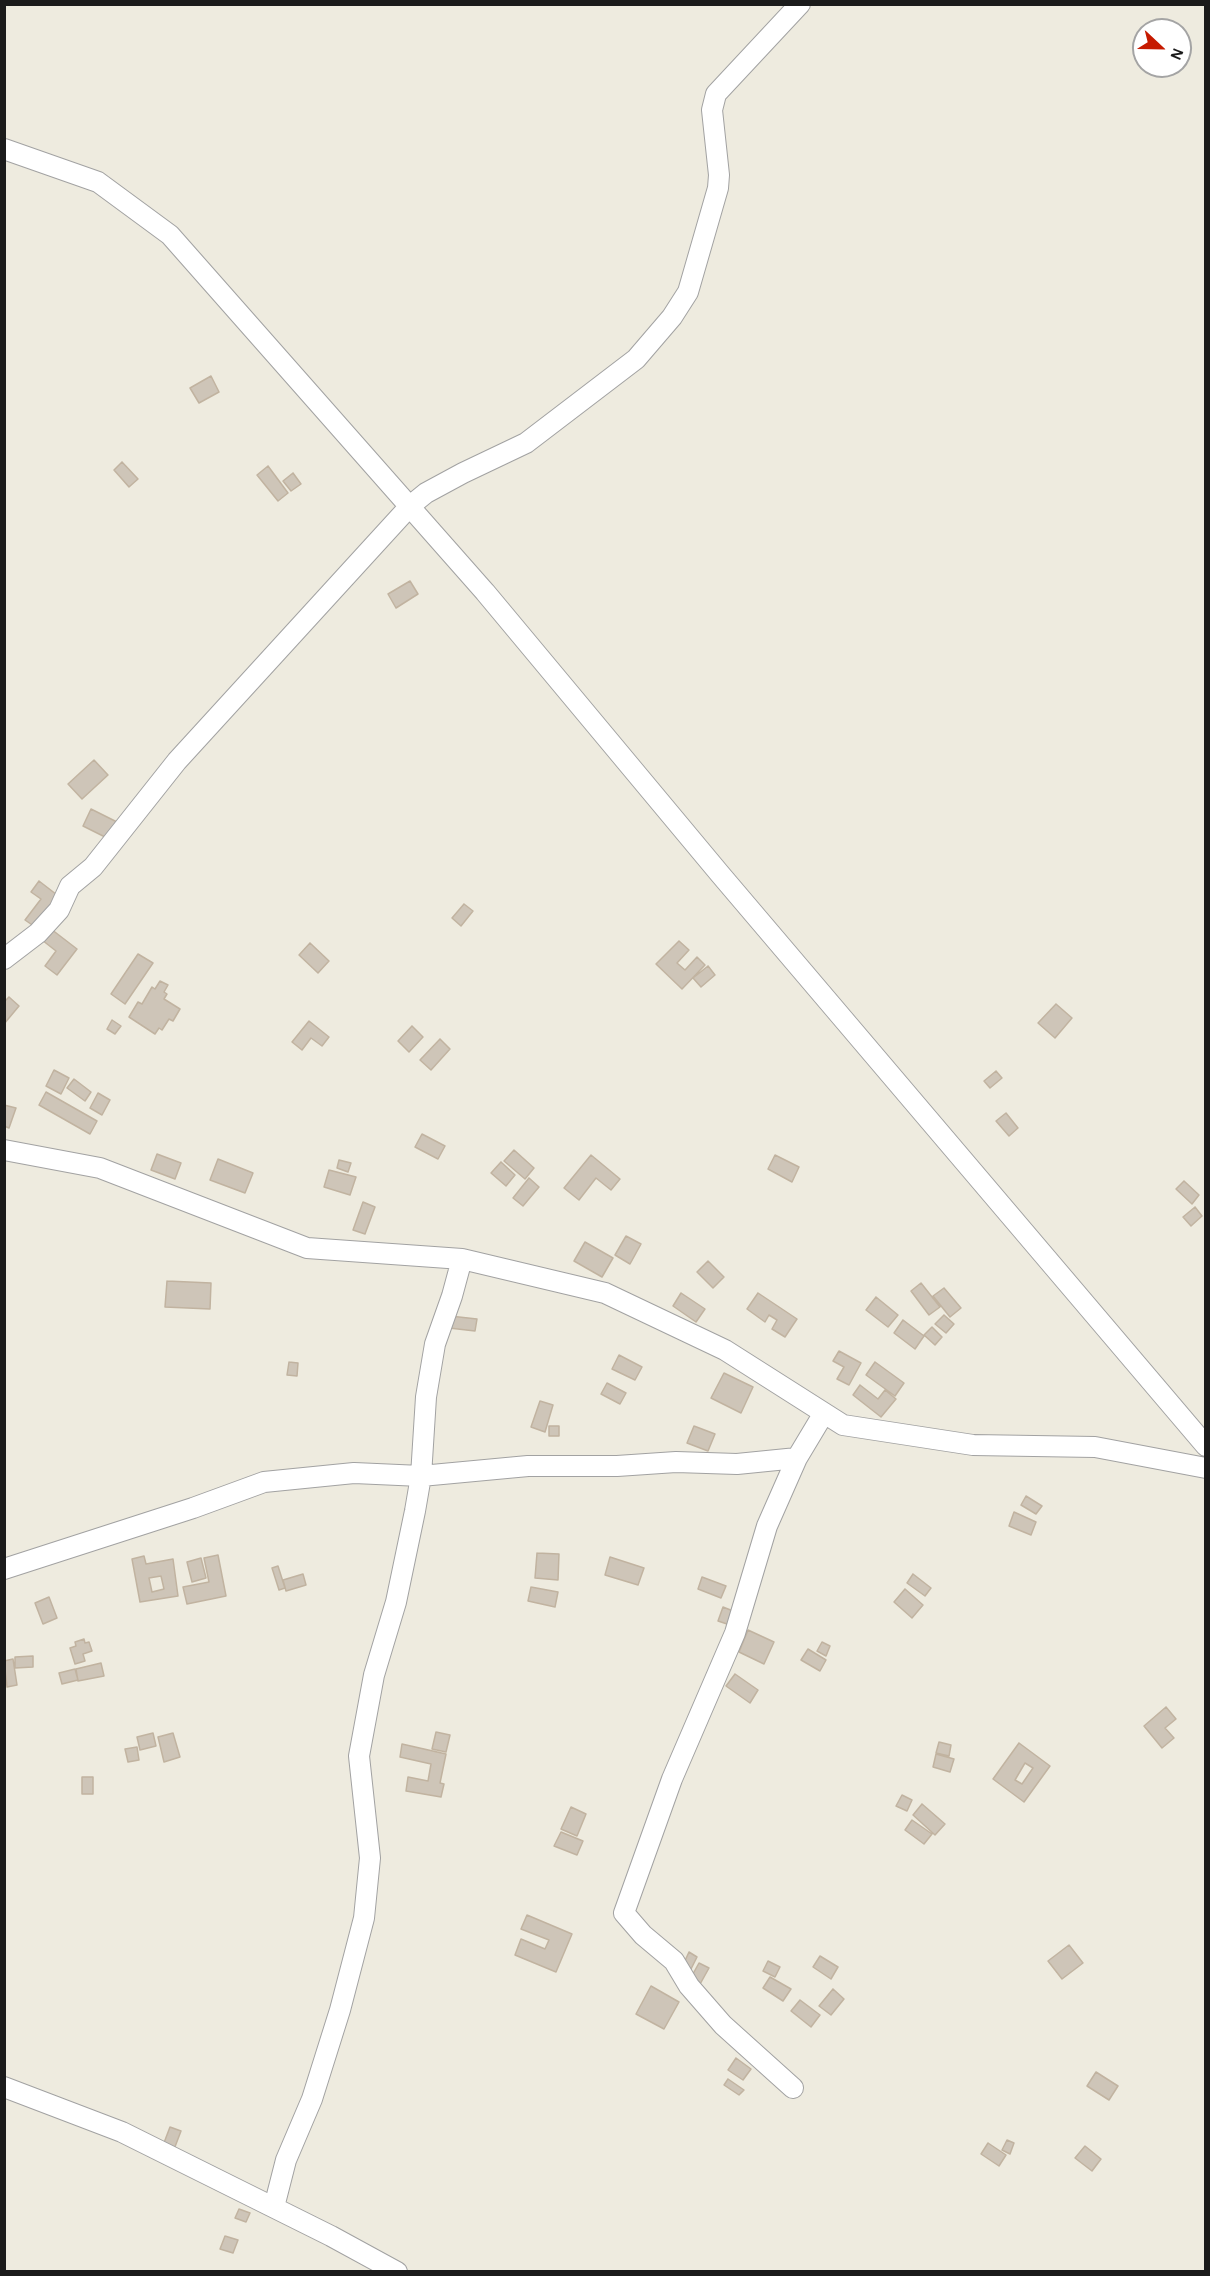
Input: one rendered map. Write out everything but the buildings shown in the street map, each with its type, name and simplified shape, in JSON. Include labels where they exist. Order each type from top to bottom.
[{"type":"street","points":[[4,959],[38,933],[58,910],[70,886],[93,867],[177,761],[410,506],[426,493],[444,483],[526,443],[636,359],[672,318],[688,292],[718,188],[719,175],[712,110],[716,94],[800,4]]},
{"type":"street","points":[[4,149],[98,182],[170,235],[485,592],[720,874],[1206,1446]]},
{"type":"street","points":[[4,1150],[99,1168],[307,1248],[462,1259],[605,1293],[725,1350],[843,1425],[973,1445],[1095,1447],[1206,1468]]},
{"type":"street","points":[[274,2207],[286,2160],[312,2098],[340,2010],[364,1918],[370,1858],[359,1756],[374,1675],[396,1602],[421,1476],[426,1397],[435,1344],[462,1259]]},
{"type":"street","points":[[793,2088],[723,2025],[689,1986],[674,1961],[643,1935],[624,1913],[672,1779],[735,1633],[767,1526],[797,1458],[824,1413]]},
{"type":"street","points":[[4,1569],[193,1508],[264,1482],[354,1473],[421,1476],[528,1466],[616,1466],[676,1462],[737,1464],[797,1458]]},
{"type":"street","points":[[4,2087],[122,2132],[397,2271]]}]
